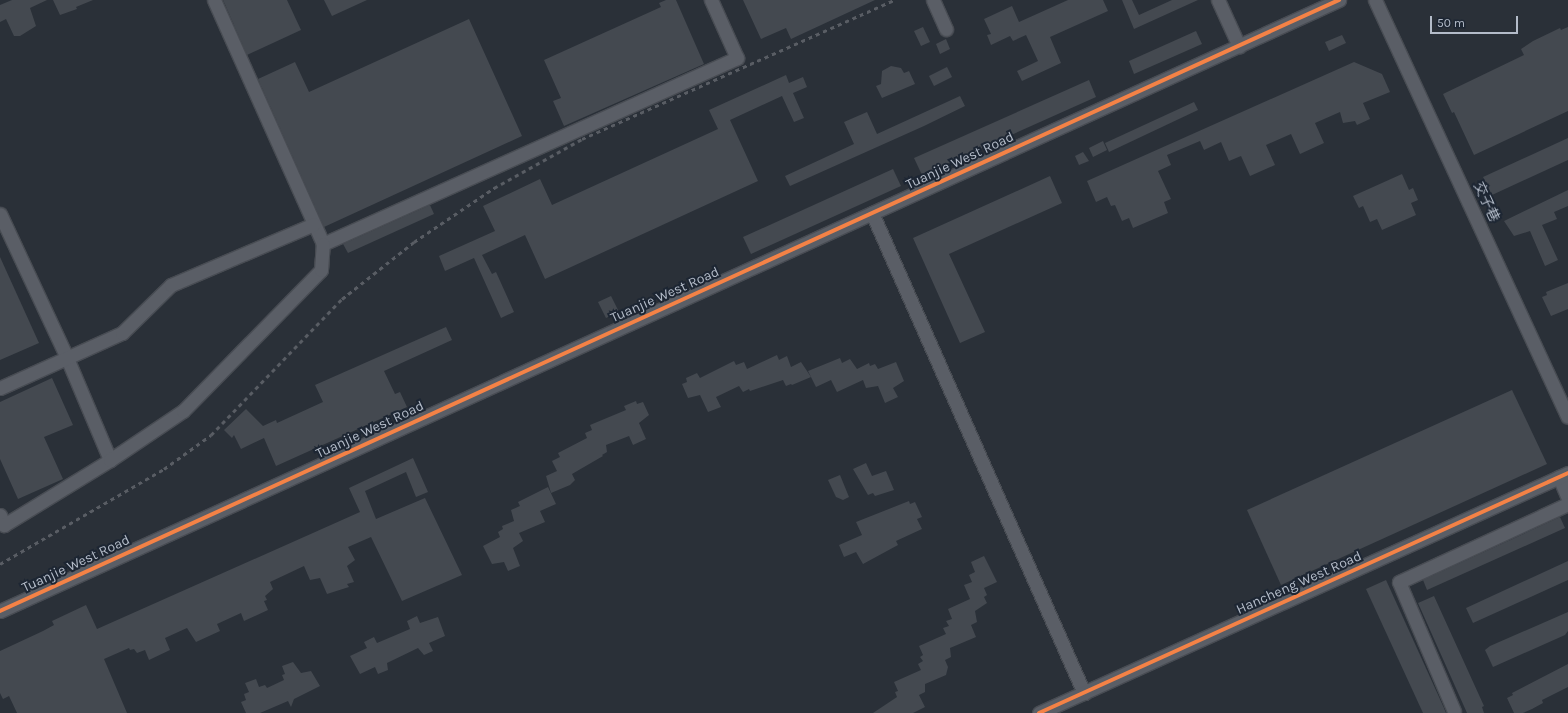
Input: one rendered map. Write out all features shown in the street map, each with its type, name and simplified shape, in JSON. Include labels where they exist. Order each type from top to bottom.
[{"type":"street","points":[[1,522],[110,460],[183,411],[321,270],[323,244],[214,0]]},
{"type":"street","points":[[323,244],[737,58],[711,0]]},
{"type":"street","points":[[933,0],[946,30]]},
{"type":"street","points":[[1218,0],[1239,46]]},
{"type":"street","name":"Tuanjie West Road","points":[[0,611],[1340,0]]},
{"type":"street","name":"交子巷","points":[[1375,0],[1568,417]]},
{"type":"street","points":[[872,213],[1084,693]]},
{"type":"street","points":[[0,214],[67,358],[110,460]]},
{"type":"street","points":[[0,388],[122,333],[171,285],[314,224]]},
{"type":"street","points":[[1563,475],[1568,498]]},
{"type":"street","name":"Hancheng West Road","points":[[1039,713],[1563,475]]},
{"type":"street","points":[[1454,710],[1399,582],[1568,504]]},
{"type":"building","points":[[12,0],[47,0],[30,8],[36,26],[20,36],[14,36],[6,19],[0,22],[0,5]]},
{"type":"building","points":[[53,0],[93,0],[76,7],[77,9],[60,15]]},
{"type":"building","points":[[223,0],[287,0],[301,30],[247,55]]},
{"type":"building","points":[[324,0],[367,0],[332,16]]},
{"type":"building","points":[[666,0],[676,0],[704,64],[564,126],[553,101],[561,98],[544,60],[661,7],[659,3]]},
{"type":"building","points":[[743,0],[875,0],[791,39],[786,28],[761,39]]},
{"type":"building","points":[[1068,0],[1103,0],[1108,11],[1050,37],[1061,63],[1022,81],[1017,71],[1038,61],[1026,35],[1013,41],[1010,36],[991,45],[987,35],[991,34],[984,19],[1012,6],[1019,22]]},
{"type":"building","points":[[1122,0],[1132,0],[1139,15],[1172,0],[1198,0],[1134,29]]},
{"type":"building","points":[[469,19],[522,136],[324,227],[258,79],[295,62],[309,92]]},
{"type":"building","points":[[923,27],[930,42],[921,46],[914,31]]},
{"type":"building","points":[[1568,27],[1568,111],[1474,155],[1454,112],[1452,113],[1443,94],[1524,55],[1521,49],[1533,41],[1560,28],[1561,30]]},
{"type":"building","points":[[1196,31],[1202,44],[1134,74],[1129,61]]},
{"type":"building","points":[[1342,35],[1346,43],[1329,51],[1325,42]]},
{"type":"building","points":[[946,39],[950,49],[940,54],[936,44]]},
{"type":"building","points":[[1354,62],[1382,74],[1390,92],[1363,103],[1370,119],[1357,125],[1355,121],[1343,123],[1340,112],[1315,123],[1324,143],[1300,154],[1291,134],[1266,145],[1275,165],[1250,176],[1241,156],[1229,161],[1221,142],[1204,150],[1200,141],[1167,155],[1171,165],[1158,171],[1171,199],[1164,202],[1168,213],[1133,228],[1129,218],[1122,221],[1115,205],[1111,206],[1107,197],[1096,202],[1087,181]]},
{"type":"building","points":[[891,66],[901,68],[904,73],[909,71],[915,84],[882,98],[876,86],[881,84],[882,71]]},
{"type":"building","points":[[947,67],[952,77],[934,86],[929,76]]},
{"type":"building","points":[[786,75],[789,83],[803,77],[807,87],[793,93],[804,118],[794,122],[782,96],[730,120],[758,181],[545,279],[525,235],[482,255],[492,274],[496,272],[514,312],[501,318],[474,258],[445,271],[439,256],[495,231],[483,206],[540,179],[552,205],[718,129],[709,110]]},
{"type":"building","points":[[1089,80],[1096,97],[922,175],[914,158]]},
{"type":"building","points":[[960,96],[965,106],[924,126],[790,186],[785,176],[854,144],[844,122],[867,112],[877,134]]},
{"type":"building","points":[[1194,102],[1198,110],[1109,152],[1105,143]]},
{"type":"building","points":[[1568,138],[1568,160],[1492,195],[1483,177]]},
{"type":"building","points":[[1103,141],[1107,150],[1093,157],[1089,148]]},
{"type":"building","points":[[1083,152],[1089,161],[1079,165],[1075,156]]},
{"type":"building","points":[[893,169],[901,186],[751,254],[743,237]]},
{"type":"building","points":[[1402,174],[1409,190],[1413,188],[1418,200],[1411,203],[1416,215],[1382,230],[1377,219],[1370,222],[1363,206],[1359,208],[1353,196]]},
{"type":"building","points":[[1050,176],[1062,203],[949,254],[985,332],[960,343],[913,238]]},
{"type":"building","points":[[1568,190],[1568,206],[1554,212],[1557,219],[1542,225],[1558,260],[1545,266],[1530,231],[1514,236],[1504,221]]},
{"type":"building","points":[[430,205],[434,214],[348,253],[343,244]]},
{"type":"building","points":[[0,257],[39,343],[0,360]]},
{"type":"building","points":[[1568,283],[1568,309],[1551,316],[1542,297],[1547,295],[1546,292]]},
{"type":"building","points":[[611,296],[619,312],[606,318],[598,302]]},
{"type":"building","points":[[446,327],[452,340],[384,371],[395,394],[400,392],[407,407],[276,466],[264,438],[241,449],[234,435],[232,438],[224,430],[246,409],[263,426],[276,420],[277,423],[323,402],[315,385]]},
{"type":"building","points":[[777,355],[779,360],[787,356],[791,367],[801,362],[811,377],[792,385],[786,386],[783,380],[743,392],[739,386],[716,397],[721,407],[708,412],[700,395],[688,398],[682,384],[687,382],[686,378],[697,373],[700,378],[734,361],[736,365],[744,362],[747,369]]},
{"type":"building","points":[[840,358],[842,363],[850,359],[857,369],[869,363],[870,366],[875,364],[878,369],[896,362],[904,381],[893,388],[898,397],[885,403],[878,386],[866,388],[863,380],[837,392],[831,380],[816,387],[808,371]]},
{"type":"building","points":[[52,378],[73,425],[44,437],[63,479],[18,499],[0,459],[0,402]]},
{"type":"building","points":[[1512,390],[1547,464],[1281,585],[1247,510]]},
{"type":"building","points":[[636,401],[637,404],[643,402],[649,415],[639,423],[646,439],[633,445],[629,436],[606,445],[607,452],[602,455],[603,456],[572,474],[575,480],[570,485],[551,493],[546,476],[557,471],[552,461],[560,457],[558,453],[587,438],[585,433],[592,430],[590,425],[626,410],[624,406]]},
{"type":"building","points":[[413,458],[428,492],[416,497],[406,472],[365,491],[376,519],[425,498],[462,575],[402,601],[371,537],[348,547],[355,560],[347,566],[354,582],[347,584],[349,587],[327,594],[320,578],[310,580],[304,566],[270,582],[273,589],[265,596],[267,600],[264,601],[268,610],[244,621],[241,613],[217,624],[220,631],[196,642],[187,628],[165,638],[170,650],[149,660],[145,650],[137,653],[134,649],[130,650],[129,648],[104,659],[127,713],[17,713],[9,696],[3,699],[0,693],[0,651],[43,631],[54,625],[52,621],[86,605],[97,629],[360,512],[349,488]]},
{"type":"building","points":[[866,463],[872,476],[886,471],[894,490],[875,496],[873,493],[868,495],[853,469]]},
{"type":"building","points":[[840,475],[849,497],[843,500],[836,497],[828,480]]},
{"type":"building","points":[[548,487],[556,504],[540,511],[545,522],[519,533],[523,541],[513,548],[520,566],[508,571],[504,562],[492,564],[483,546],[500,537],[498,532],[503,529],[502,526],[514,521],[511,510],[520,506],[518,502]]},
{"type":"building","points":[[909,501],[910,504],[915,502],[922,517],[917,519],[922,529],[896,541],[898,545],[863,564],[856,552],[844,557],[839,545],[862,535],[856,522]]},
{"type":"building","points":[[1560,517],[1565,528],[1427,590],[1423,580]]},
{"type":"building","points":[[984,556],[997,582],[984,588],[987,595],[984,597],[987,603],[975,611],[977,622],[971,625],[976,637],[950,648],[951,657],[945,660],[948,667],[946,675],[925,684],[925,692],[919,695],[925,707],[913,713],[873,713],[897,697],[895,692],[898,691],[894,682],[921,670],[918,664],[923,661],[920,657],[923,655],[919,646],[946,634],[943,628],[949,626],[946,621],[952,619],[948,609],[970,599],[964,585],[972,582],[969,575],[975,572],[971,562]]},
{"type":"building","points":[[1568,561],[1568,580],[1473,623],[1466,608]]},
{"type":"building","points":[[1386,580],[1446,713],[1423,713],[1366,589]]},
{"type":"building","points":[[1434,596],[1484,706],[1482,707],[1484,713],[1467,713],[1418,603]]},
{"type":"building","points":[[1568,612],[1568,631],[1565,635],[1493,667],[1485,650],[1490,646]]},
{"type":"building","points":[[417,616],[420,623],[438,617],[445,636],[429,643],[433,651],[424,655],[418,648],[387,663],[388,670],[378,674],[375,667],[360,674],[350,656],[367,648],[364,642],[374,637],[377,643],[410,629],[407,621]]},
{"type":"building","points":[[293,662],[301,673],[311,671],[320,686],[294,699],[291,707],[288,701],[260,713],[246,713],[241,702],[246,700],[244,694],[249,692],[245,683],[256,679],[259,687],[265,685],[267,688],[284,680],[282,675],[285,674],[282,666]]},
{"type":"building","points":[[1568,664],[1568,687],[1542,700],[1543,703],[1532,709],[1523,713],[1514,713],[1507,698],[1513,695],[1512,693]]},
{"type":"railway","points":[[0,564],[164,469],[211,435],[342,299],[414,242],[494,188],[582,139],[894,0]]},
{"type":"cycle path","points":[[0,611],[1339,0]]},
{"type":"cycle path","points":[[1039,713],[1568,473]]}]
